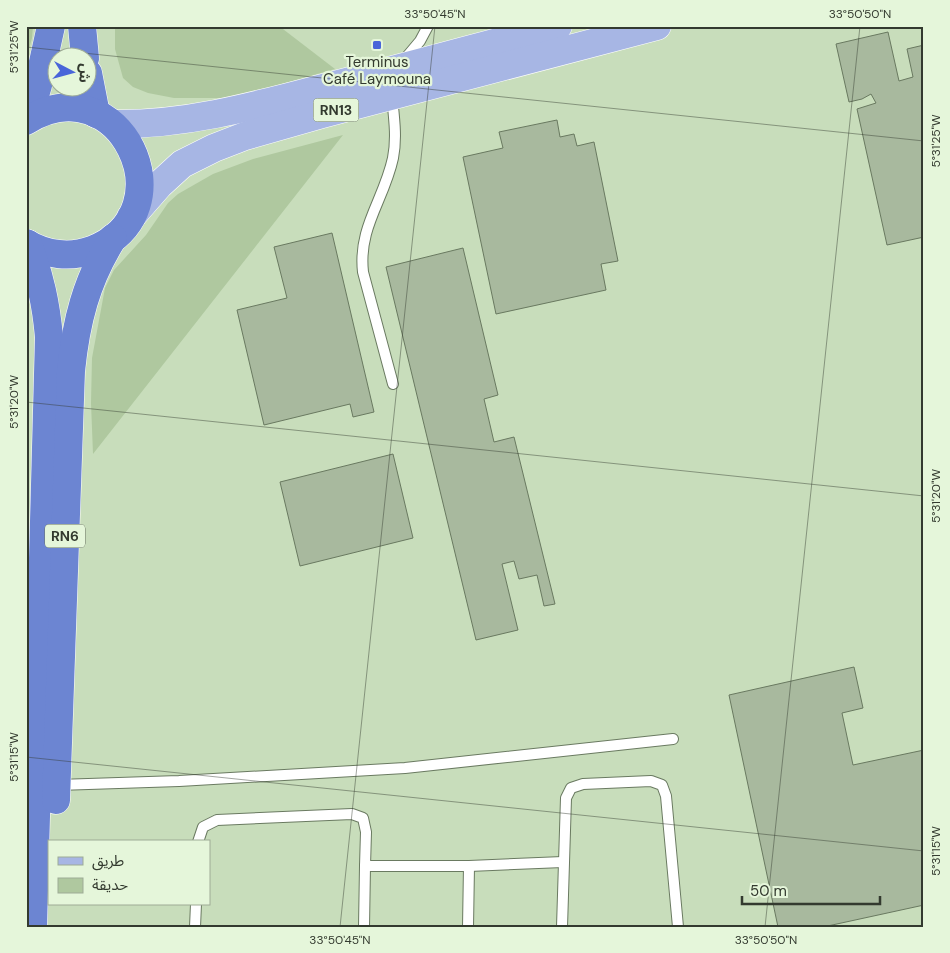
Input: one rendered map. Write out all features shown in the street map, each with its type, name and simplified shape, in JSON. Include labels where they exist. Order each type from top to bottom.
[{"type":"highway","points":[[27,120],[38,85],[51,26]]},
{"type":"highway","points":[[82,26],[84,48]]},
{"type":"highway","points":[[97,98],[105,119]]},
{"type":"highway","name":"RN13","points":[[27,120],[40,113],[68,108],[82,109],[105,119],[125,137],[134,151],[139,168],[140,184],[137,201],[131,217],[113,238],[100,246],[86,252],[71,255],[56,254],[27,244]]},
{"type":"highway","name":"RN6","points":[[54,840],[71,372],[79,317],[88,286],[113,238]]},
{"type":"highway","name":"RN6","points":[[27,244],[41,282],[46,305],[49,338],[33,927]]},
{"type":"highway","points":[[51,927],[52,906]]},
{"type":"main road","name":"RN13","points":[[105,119],[145,124],[195,119],[393,83],[657,26]]},
{"type":"main road","name":"RN13","points":[[131,217],[159,185],[182,164],[214,148],[553,27]]},
{"type":"lane","points":[[393,384],[363,272],[362,259],[365,231],[388,176],[393,158],[395,136],[393,83],[428,26]]},
{"type":"lane","points":[[57,785],[179,782],[396,768],[499,759],[673,739]]},
{"type":"lane","points":[[562,927],[566,798],[571,788],[583,784],[651,781],[662,785],[666,796],[678,927]]},
{"type":"lane","points":[[199,840],[203,827],[217,820],[352,814],[363,818],[366,832],[364,927]]},
{"type":"lane","points":[[365,866],[470,866],[563,862]]},
{"type":"lane","points":[[468,927],[470,866]]},
{"type":"lane","points":[[195,927],[196,906]]},
{"type":"shaded area","points":[[26,26],[924,26],[924,927],[26,927]]},
{"type":"green space","points":[[26,26],[33,26],[26,60]]},
{"type":"green space","points":[[115,26],[279,26],[335,69],[250,93],[224,98],[174,98],[148,93],[133,87],[123,78],[115,49]]},
{"type":"green space","points":[[343,135],[93,454],[92,358],[105,288],[114,270],[146,235],[168,203],[178,194],[213,174],[253,159]]},
{"type":"building","points":[[888,32],[899,81],[913,77],[907,49],[924,45],[924,237],[887,245],[857,109],[876,103],[871,94],[862,99],[849,102],[836,44]]},
{"type":"building","points":[[557,120],[560,137],[574,134],[577,146],[594,142],[618,261],[601,264],[606,290],[496,314],[463,157],[503,148],[499,132]]},
{"type":"building","points":[[332,233],[374,412],[353,417],[350,404],[264,425],[237,310],[287,298],[274,247]]},
{"type":"building","points":[[463,248],[498,395],[484,399],[494,442],[514,437],[555,604],[544,606],[537,575],[519,579],[514,561],[502,564],[518,630],[476,640],[386,267]]},
{"type":"building","points":[[393,454],[413,538],[300,566],[280,482]]},
{"type":"building","points":[[854,667],[863,708],[842,713],[853,765],[924,750],[924,905],[823,927],[778,927],[729,695]]},
{"type":"place","name":"Terminus Café Laymouna","points":[[377,45]]}]
